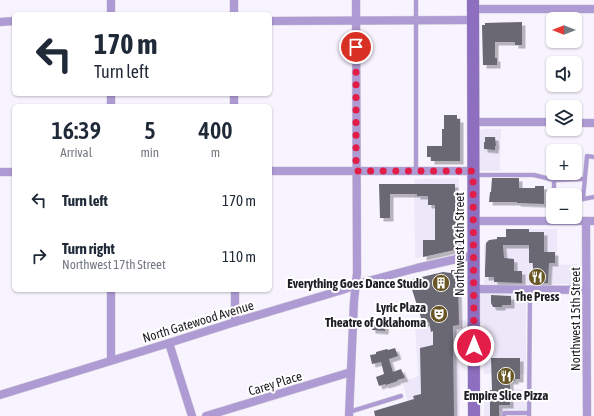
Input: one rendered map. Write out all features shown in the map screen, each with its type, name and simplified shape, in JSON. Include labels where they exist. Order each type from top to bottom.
[{"type":"street","points":[[111,0],[111,12]]},
{"type":"street","points":[[234,0],[234,12]]},
{"type":"street","points":[[349,414],[356,273],[356,0]]},
{"type":"street","points":[[272,21],[416,21],[473,10],[594,9]]},
{"type":"street","name":"Northwest 16th Street","points":[[473,10],[474,416]]},
{"type":"street","points":[[0,22],[12,22]]},
{"type":"street","points":[[473,122],[546,122]]},
{"type":"street","points":[[582,122],[594,123]]},
{"type":"street","points":[[272,172],[416,171],[473,173]]},
{"type":"street","points":[[0,172],[12,172]]},
{"type":"street","points":[[473,220],[546,219]]},
{"type":"street","name":"Northwest 15th Street","points":[[587,416],[586,290],[590,221]]},
{"type":"street","name":"North Gatewood Avenue","points":[[0,394],[410,269],[474,255]]},
{"type":"street","points":[[474,289],[586,290]]},
{"type":"street","points":[[111,292],[111,360]]},
{"type":"street","points":[[235,292],[235,322]]},
{"type":"street","points":[[169,343],[192,416]]},
{"type":"street","name":"Carey Place","points":[[206,416],[351,372]]},
{"type":"lane","points":[[416,0],[416,171]]},
{"type":"lane","points":[[594,156],[587,156],[583,198],[594,197]]},
{"type":"lane","points":[[473,173],[534,175],[546,178]]},
{"type":"lane","points":[[554,180],[554,188]]},
{"type":"lane","points":[[504,416],[504,413],[529,415],[530,289]]},
{"type":"lane","points":[[349,414],[401,396]]},
{"type":"shaded area","points":[[482,129],[501,129],[500,171],[480,171],[480,131]]},
{"type":"shaded area","points":[[459,178],[459,249],[415,258],[414,179]]},
{"type":"shaded area","points":[[529,229],[557,229],[557,265],[577,264],[577,284],[484,284],[484,244],[528,245]]},
{"type":"shaded area","points":[[409,280],[429,287],[459,287],[459,320],[478,319],[478,293],[526,293],[526,374],[484,374],[484,323],[459,325],[460,416],[412,416],[402,382],[418,376],[415,326],[423,325]]},
{"type":"shaded area","points":[[526,389],[526,416],[484,416],[484,390]]},
{"type":"building","points":[[522,22],[522,45],[515,45],[515,42],[495,42],[495,58],[497,58],[497,65],[483,65],[482,25],[485,25],[485,23]]},
{"type":"building","points":[[444,115],[457,115],[457,119],[460,119],[460,161],[431,161],[431,157],[427,157],[427,146],[442,146]]},
{"type":"building","points":[[485,137],[495,137],[495,150],[484,149]]},
{"type":"building","points":[[492,178],[519,178],[519,188],[535,188],[535,186],[544,186],[544,204],[489,202]]},
{"type":"building","points":[[379,184],[455,184],[455,220],[459,220],[459,249],[423,257],[423,240],[435,240],[435,205],[428,205],[428,196],[417,196],[417,194],[390,194],[390,218],[380,218]]},
{"type":"building","points":[[506,229],[529,229],[529,232],[544,232],[544,252],[555,252],[555,263],[549,263],[548,283],[533,283],[533,263],[529,263],[529,245],[503,245],[504,258],[514,259],[514,271],[522,271],[522,283],[494,282],[494,277],[485,277],[486,243],[489,240],[497,239],[497,237],[506,237]]},
{"type":"building","points":[[451,270],[461,270],[461,280],[458,280],[459,325],[453,326],[454,416],[375,416],[374,411],[414,399],[413,396],[421,394],[420,348],[433,345],[433,331],[431,332],[429,322],[423,324],[409,280],[443,272],[451,273]]},
{"type":"building","points":[[491,295],[511,296],[511,305],[493,307],[491,303]]},
{"type":"building","points":[[372,319],[386,319],[385,331],[372,330]]},
{"type":"building","points":[[395,348],[398,356],[389,359],[393,372],[401,369],[405,378],[379,386],[376,377],[384,374],[381,362],[372,364],[370,355],[376,354],[376,352]]},
{"type":"building","points":[[491,358],[520,358],[520,379],[510,381],[510,405],[499,405],[499,416],[490,416],[490,390],[492,390]]},
{"type":"place","name":"The Press","points":[[537,277]]},
{"type":"place","name":"Everything Goes Dance Studio","points":[[441,283]]},
{"type":"place","name":"Lyric Plaza Theatre of Oklahoma","points":[[439,314]]},
{"type":"place","name":"Empire Slice Pizza","points":[[506,376]]},
{"type":"route","points":[[356,47],[356,171],[473,171],[474,346]]}]
